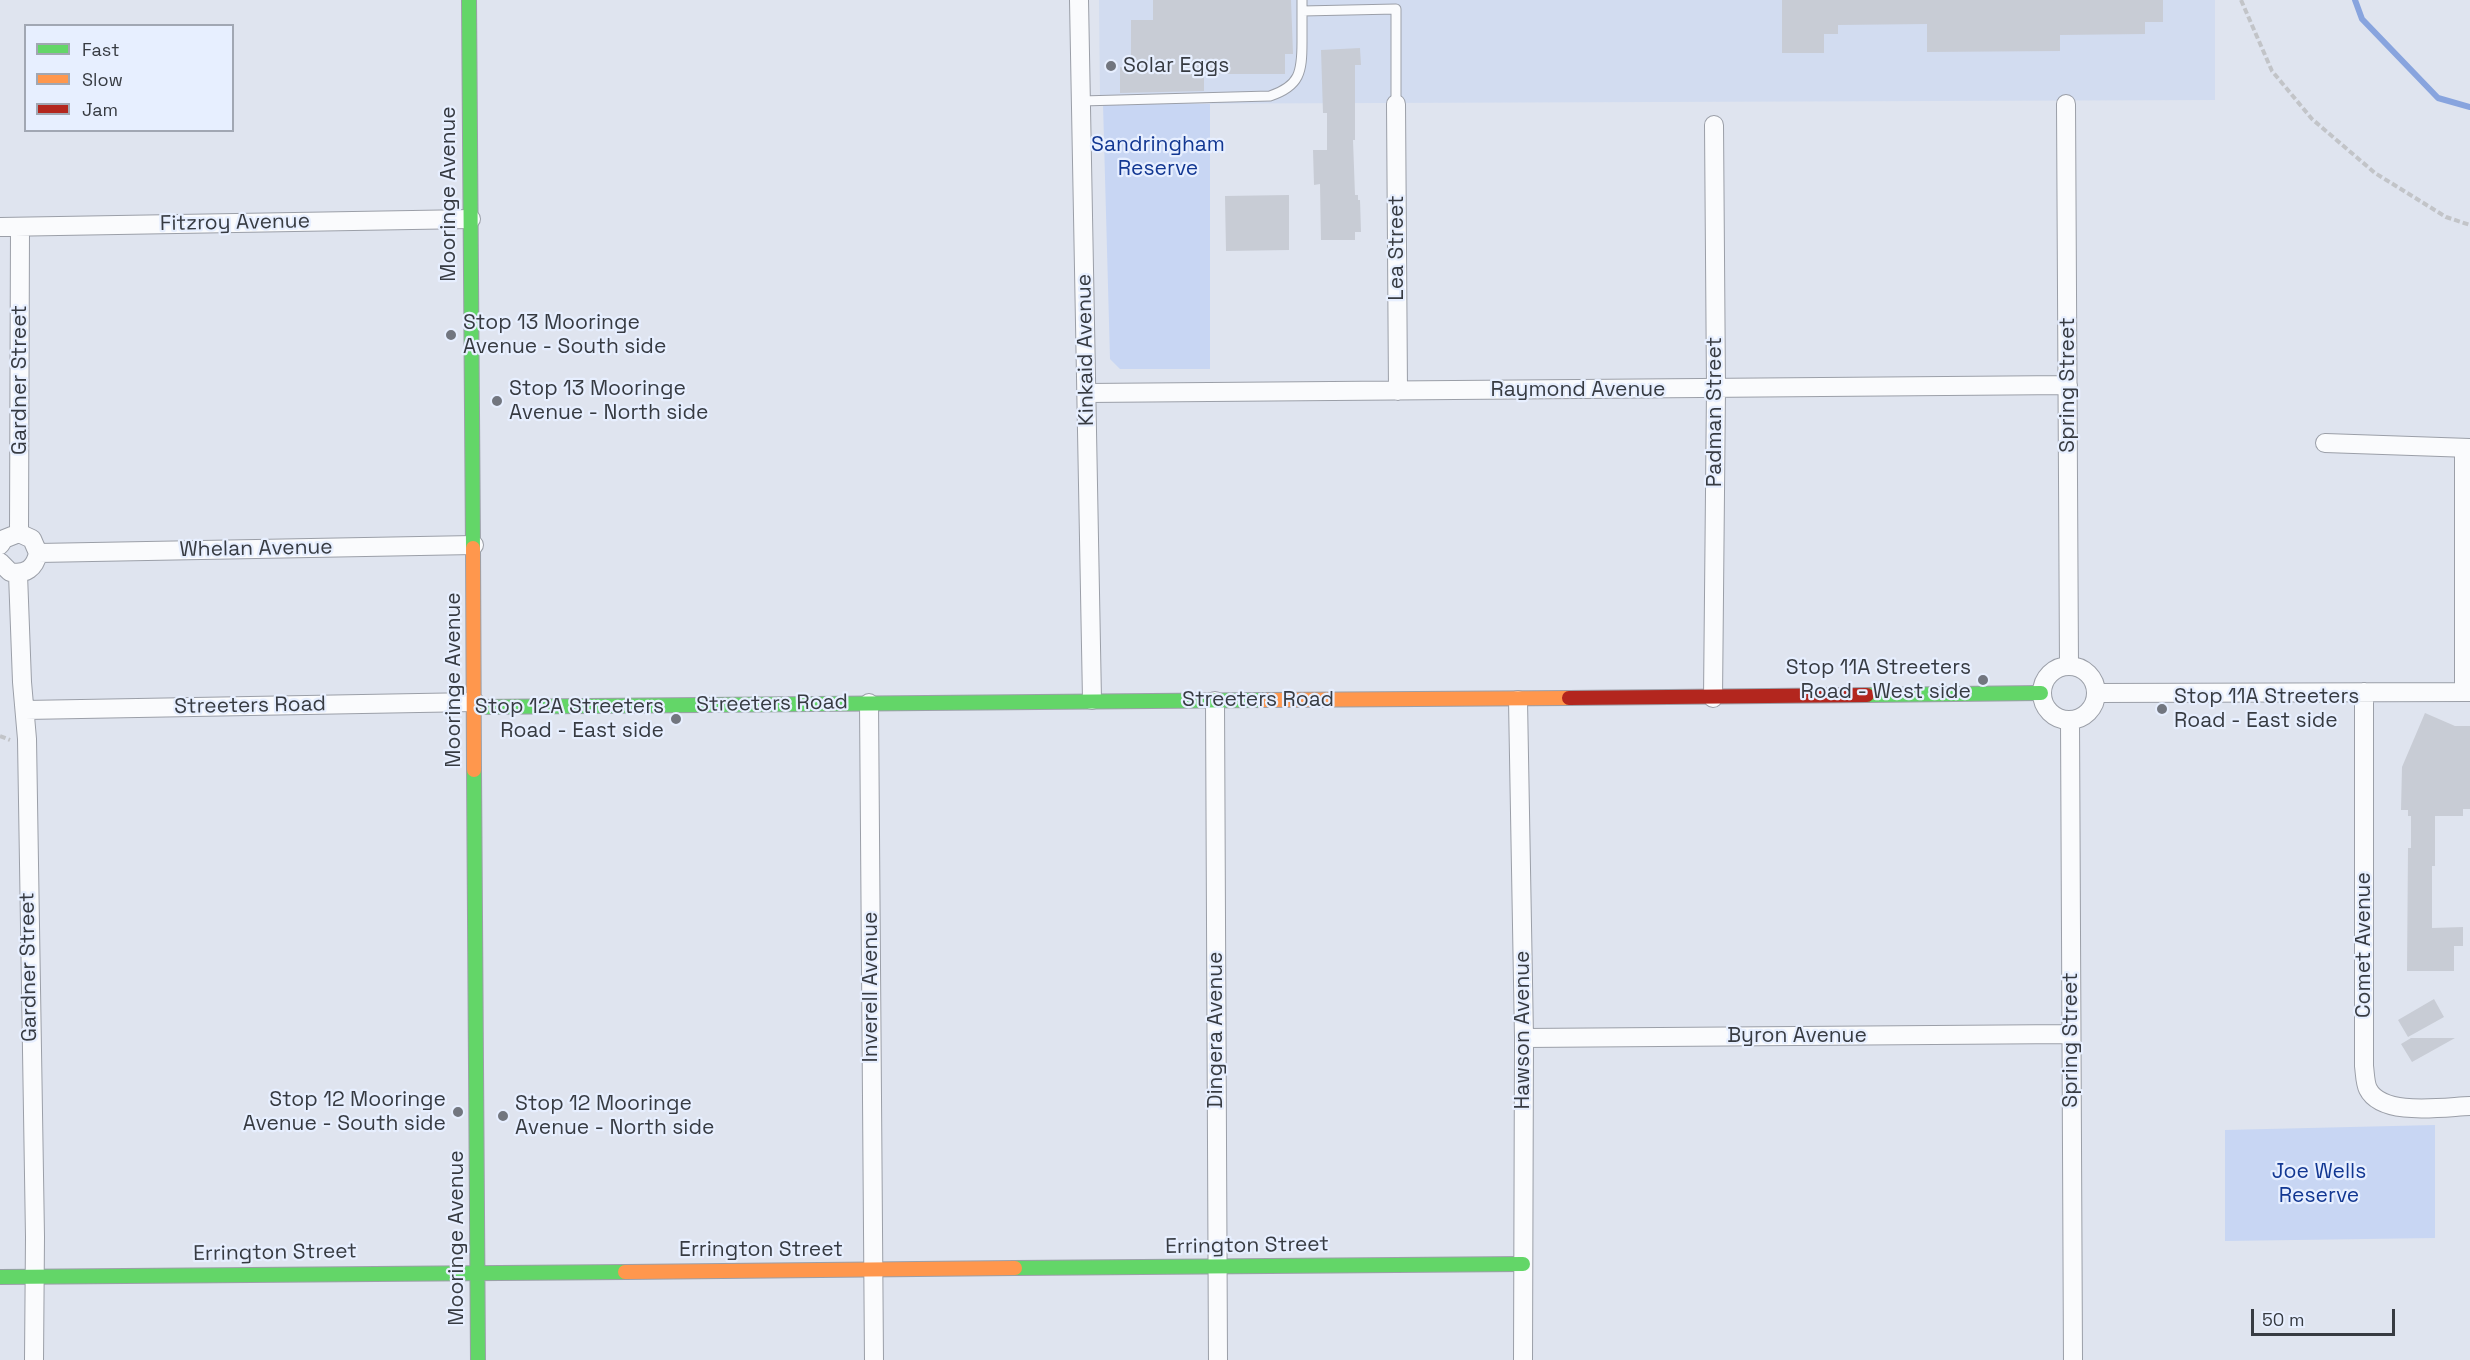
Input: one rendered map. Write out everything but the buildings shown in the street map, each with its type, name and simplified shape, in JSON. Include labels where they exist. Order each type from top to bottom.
[{"type":"street","name":"Mooringe Avenue","points":[[469,0],[478,1360]]},
{"type":"street","name":"Kinkaid Avenue","points":[[1079,0],[1092,700]]},
{"type":"street","name":"Spring Street","points":[[2066,104],[2069,666]]},
{"type":"street","name":"Lea Street","points":[[1396,105],[1398,391]]},
{"type":"street","name":"Padman Street","points":[[1713,698],[1716,389],[1714,125]]},
{"type":"street","name":"Fitzroy Avenue","points":[[0,227],[471,219]]},
{"type":"street","name":"Gardner Street","points":[[19,534],[20,227]]},
{"type":"street","name":"Raymond Avenue","points":[[1087,393],[2068,385]]},
{"type":"street","points":[[2096,693],[2467,692],[2467,448],[2325,443]]},
{"type":"street","points":[[0,545],[11,535],[19,534],[32,540],[38,553],[32,568],[18,574],[10,572],[0,562]]},
{"type":"street","name":"Whelan Avenue","points":[[38,553],[474,545]]},
{"type":"street","name":"Gardner Street","points":[[18,574],[27,739],[34,1360]]},
{"type":"street","points":[[2069,666],[2080,669],[2090,676],[2096,693],[2090,710],[2082,717],[2070,720],[2053,716],[2045,706],[2041,693],[2048,675],[2058,668],[2069,666]]},
{"type":"street","name":"Comet Avenue","points":[[2364,692],[2364,1066],[2367,1088],[2378,1101],[2393,1107],[2470,1106]]},
{"type":"street","name":"Streeters Road","points":[[25,710],[1092,700],[1518,700],[2041,693]]},
{"type":"street","name":"Hawson Avenue","points":[[1518,700],[1524,1038],[1523,1360]]},
{"type":"street","name":"Dingera Avenue","points":[[1215,701],[1218,1360]]},
{"type":"street","name":"Inverell Avenue","points":[[870,703],[874,1360]]},
{"type":"street","name":"Spring Street","points":[[2070,720],[2073,1360]]},
{"type":"street","name":"Byron Avenue","points":[[1524,1038],[2070,1034]]},
{"type":"street","name":"Errington Street","points":[[0,1277],[1523,1264]]},
{"type":"lane","points":[[1081,101],[1269,96],[1280,93],[1289,87],[1302,69],[1302,0]]},
{"type":"lane","points":[[1302,11],[1396,9],[1396,105]]},
{"type":"path","points":[[2241,0],[2272,71],[2312,119],[2375,173],[2446,217],[2470,225]]},
{"type":"path","points":[[0,736],[10,740]]},
{"type":"shaded area","points":[[1099,0],[2215,0],[2215,100],[1100,104]]},
{"type":"green space","name":"Sandringham Reserve","points":[[1103,104],[1210,104],[1210,369],[1120,369],[1110,359]]},
{"type":"green space","name":"Joe Wells Reserve","points":[[2435,1125],[2435,1238],[2225,1241],[2225,1130]]},
{"type":"waterway","points":[[2355,0],[2362,19],[2438,98],[2470,107]]},
{"type":"traffic: fast","points":[[469,0],[473,548]]},
{"type":"traffic: fast","points":[[1867,695],[2041,693]]},
{"type":"traffic: fast","points":[[475,707],[1264,700]]},
{"type":"traffic: fast","points":[[474,770],[478,1360]]},
{"type":"traffic: fast","points":[[1015,1268],[1523,1264]]},
{"type":"traffic: fast","points":[[0,1277],[625,1272]]},
{"type":"traffic: slow","points":[[473,548],[474,770]]},
{"type":"traffic: slow","points":[[1264,700],[1569,698]]},
{"type":"traffic: slow","points":[[625,1272],[1015,1268]]},
{"type":"traffic: jam","points":[[1569,698],[1867,695]]},
{"type":"place","name":"Solar Eggs","points":[[1111,66]]},
{"type":"place","name":"Stop 13 Mooringe Avenue - South side","points":[[451,335]]},
{"type":"place","name":"Stop 13 Mooringe Avenue - North side","points":[[497,401]]},
{"type":"place","name":"Stop 11A Streeters Road - West side","points":[[1983,680]]},
{"type":"place","name":"Stop 11A Streeters Road - East side","points":[[2162,709]]},
{"type":"place","name":"Stop 12A Streeters Road - East side","points":[[676,719]]},
{"type":"place","name":"Stop 12 Mooringe Avenue - South side","points":[[458,1112]]},
{"type":"place","name":"Stop 12 Mooringe Avenue - North side","points":[[503,1116]]}]
